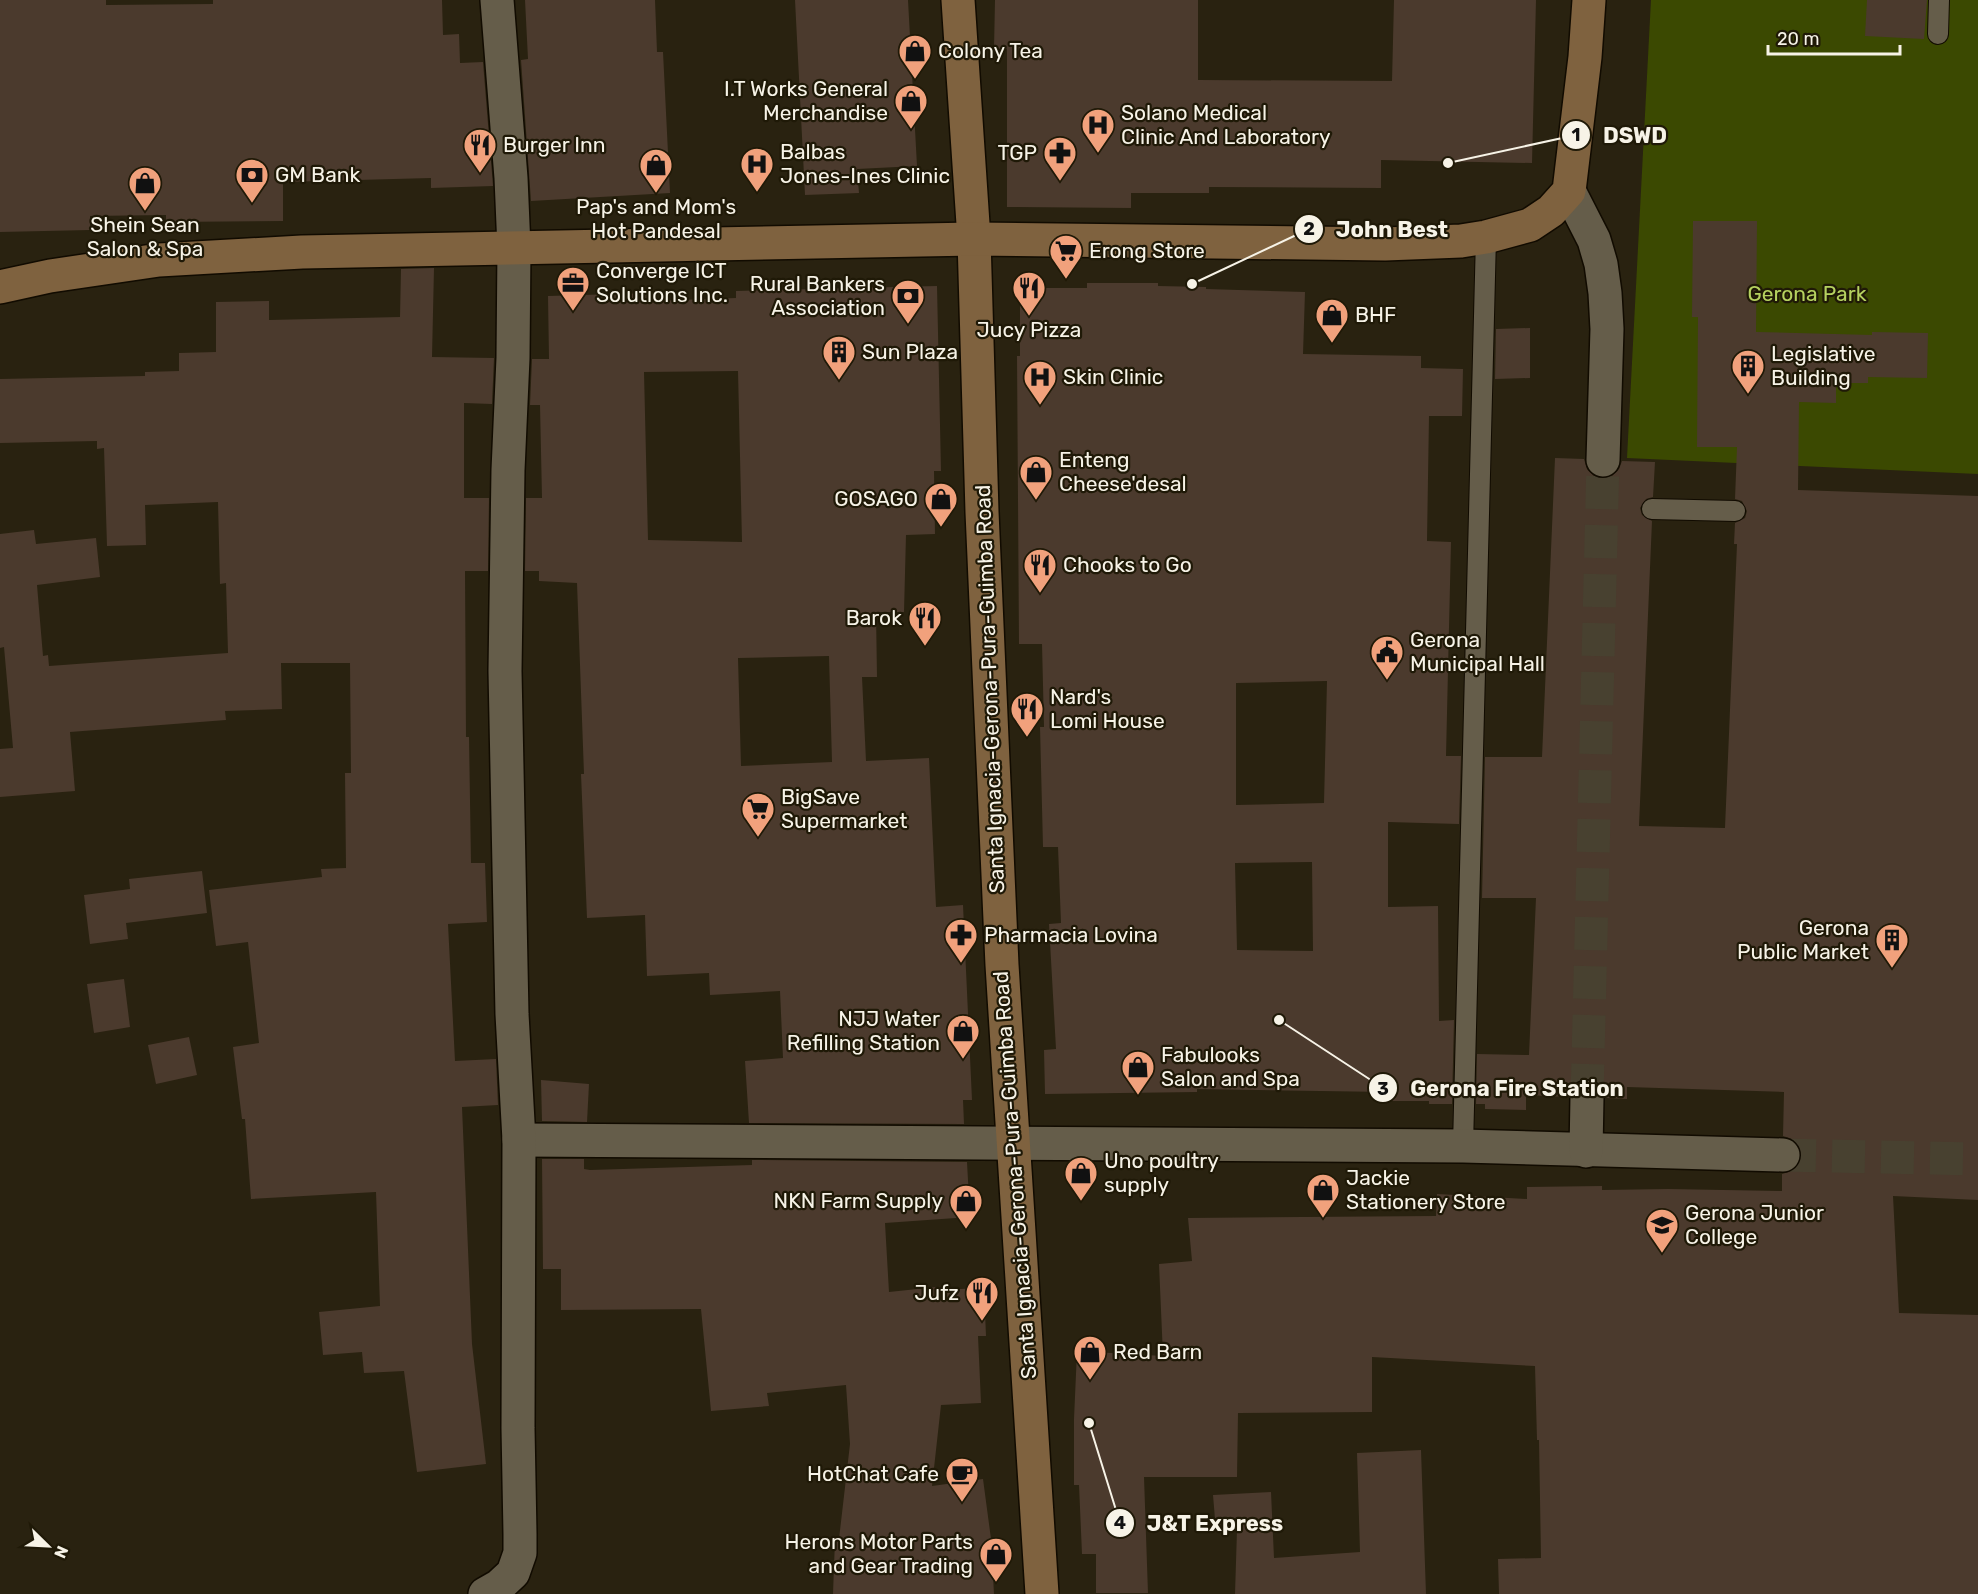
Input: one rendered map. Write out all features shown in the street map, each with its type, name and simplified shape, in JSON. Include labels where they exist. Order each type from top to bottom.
[{"type":"main road","name":"Santa Ignacia-Gerona-Pura-Guimba Road","points":[[958,0],[974,239],[982,512],[1002,965],[1042,1594]]},
{"type":"main road","points":[[0,287],[50,276],[159,260],[302,252],[974,239],[1385,244],[1461,241],[1486,237],[1530,225],[1551,211],[1569,191],[1585,57],[1589,0]]},
{"type":"street","points":[[484,1594],[499,1586],[513,1573],[520,1553],[519,1140],[512,1014],[504,670],[514,248],[497,0]]},
{"type":"street","points":[[1569,191],[1594,240],[1605,293],[1603,460]]},
{"type":"street","points":[[1586,1150],[1587,1097]]},
{"type":"street","points":[[519,1140],[1463,1146],[1783,1155]]},
{"type":"lane","points":[[1938,34],[1939,0]]},
{"type":"lane","points":[[1463,1146],[1486,237]]},
{"type":"lane","points":[[1653,509],[1735,511]]},
{"type":"green space","name":"Gerona Park","points":[[1651,0],[1978,0],[1978,474],[1627,458]]},
{"type":"building","points":[[0,0],[106,0],[106,5],[213,4],[213,0],[442,0],[443,35],[459,34],[460,63],[483,62],[493,186],[431,188],[431,178],[283,182],[283,221],[166,222],[166,215],[90,216],[90,230],[0,232]]},
{"type":"building","points":[[525,0],[655,0],[657,52],[663,52],[670,193],[531,201],[521,60],[528,59]]},
{"type":"building","points":[[795,0],[908,0],[917,166],[857,169],[859,193],[805,195]]},
{"type":"building","points":[[995,0],[1198,0],[1198,80],[1392,81],[1394,0],[1536,0],[1532,163],[1381,160],[1381,188],[1209,187],[1209,193],[1131,193],[1131,208],[1007,207],[1007,49],[994,49]]},
{"type":"building","points":[[1867,0],[1927,0],[1924,39],[1865,36]]},
{"type":"building","points":[[1693,221],[1757,221],[1756,332],[1872,335],[1872,332],[1928,333],[1927,378],[1868,377],[1868,383],[1836,383],[1836,403],[1799,402],[1798,490],[1978,496],[1978,1200],[1893,1196],[1899,1313],[1978,1315],[1978,1594],[1499,1594],[1498,1559],[1541,1558],[1535,1366],[1372,1357],[1372,1412],[1238,1413],[1237,1477],[1144,1477],[1148,1593],[1096,1593],[1096,1554],[1082,1554],[1079,1485],[1074,1485],[1077,1351],[1163,1356],[1159,1264],[1192,1261],[1188,1218],[1436,1216],[1437,1194],[1527,1199],[1527,1187],[1602,1186],[1602,1190],[1782,1191],[1782,1174],[1792,1171],[1799,1164],[1802,1155],[1799,1146],[1792,1139],[1783,1136],[1784,1092],[1627,1087],[1627,1099],[1606,1098],[1603,1087],[1587,1078],[1578,1080],[1571,1087],[1568,1097],[1526,1095],[1526,1110],[1485,1109],[1485,1104],[1476,1104],[1477,1054],[1529,1055],[1536,898],[1482,898],[1485,757],[1542,757],[1555,458],[1584,459],[1587,469],[1594,476],[1602,479],[1612,476],[1619,469],[1622,461],[1655,462],[1653,497],[1646,499],[1640,508],[1642,515],[1652,521],[1639,826],[1725,828],[1737,544],[1734,544],[1735,523],[1745,518],[1747,511],[1742,501],[1735,499],[1737,447],[1697,447],[1698,317],[1692,317]]},
{"type":"building","points":[[434,268],[432,357],[494,358],[492,404],[464,403],[464,498],[489,498],[488,571],[465,571],[466,737],[469,737],[471,863],[485,863],[487,922],[448,924],[455,1061],[496,1059],[498,1105],[462,1107],[472,1344],[486,1464],[417,1472],[404,1371],[364,1373],[362,1352],[323,1355],[319,1312],[380,1306],[376,1192],[251,1199],[245,1119],[242,1119],[233,1047],[259,1043],[248,942],[216,946],[209,890],[322,877],[321,869],[346,868],[345,773],[351,773],[350,663],[281,663],[282,709],[225,711],[226,720],[70,732],[75,791],[0,797],[0,749],[13,748],[4,647],[0,648],[0,534],[34,530],[36,544],[96,538],[100,577],[37,585],[43,656],[48,655],[49,666],[228,653],[226,583],[220,584],[218,502],[145,505],[146,545],[107,546],[104,448],[97,449],[97,441],[0,443],[0,379],[145,376],[145,372],[179,371],[179,353],[216,352],[216,302],[269,301],[269,320],[400,317],[401,269]]},
{"type":"building","points":[[1087,283],[1158,283],[1158,286],[1206,287],[1206,289],[1305,292],[1303,354],[1421,356],[1421,368],[1463,369],[1462,416],[1429,416],[1427,541],[1451,542],[1446,756],[1461,756],[1459,824],[1388,822],[1388,907],[1438,906],[1439,1021],[1454,1020],[1452,1104],[1429,1104],[1429,1101],[1387,1101],[1387,1092],[1197,1089],[1197,1092],[1045,1094],[1044,1050],[1056,1049],[1049,924],[1061,923],[1058,847],[1043,847],[1040,727],[1044,727],[1042,644],[1019,644],[1017,356],[1020,356],[1020,288],[1087,288]],"holes":[[[1327,681],[1324,803],[1236,805],[1236,683]],[[1312,862],[1313,951],[1237,950],[1235,863]]]},
{"type":"building","points":[[937,286],[941,471],[934,471],[935,534],[906,535],[904,612],[876,612],[877,677],[862,677],[866,761],[929,758],[936,907],[963,905],[972,1100],[963,1100],[964,1124],[749,1123],[745,1061],[783,1058],[780,991],[710,995],[709,973],[647,976],[645,915],[587,918],[577,583],[539,581],[539,571],[525,571],[526,498],[542,498],[540,405],[530,405],[532,359],[549,359],[548,296],[651,293],[651,301],[736,298],[736,291]],"holes":[[[738,371],[742,542],[648,540],[644,372]],[[829,656],[832,762],[741,766],[738,658]]]},
{"type":"building","points":[[1530,328],[1530,378],[1495,379],[1496,329]]},
{"type":"building","points":[[202,871],[207,913],[126,923],[128,939],[90,944],[84,895],[130,889],[129,879]]},
{"type":"building","points":[[124,979],[130,1027],[94,1033],[87,984]]},
{"type":"building","points":[[189,1037],[197,1075],[156,1084],[148,1045]]},
{"type":"building","points":[[541,1080],[589,1084],[587,1122],[542,1121]]},
{"type":"building","points":[[542,1159],[584,1159],[584,1169],[590,1170],[752,1165],[752,1160],[967,1162],[970,1217],[885,1223],[889,1292],[936,1287],[936,1290],[984,1288],[986,1336],[978,1336],[981,1403],[941,1405],[932,1486],[983,1479],[991,1539],[994,1594],[833,1594],[835,1539],[839,1539],[850,1444],[846,1385],[767,1393],[769,1406],[711,1411],[701,1309],[561,1310],[561,1269],[543,1269]]},
{"type":"building","points":[[1421,1450],[1426,1594],[1235,1594],[1237,1530],[1216,1531],[1213,1495],[1271,1492],[1274,1558],[1360,1552],[1357,1453]]},
{"type":"tunnel","points":[[1587,1097],[1603,460]]},
{"type":"tunnel","points":[[1783,1155],[1978,1159]]},
{"type":"place","name":"Colony Tea","points":[[915,80]]},
{"type":"place","name":"I.T Works General Merchandise","points":[[911,130]]},
{"type":"place","name":"Solano Medical Clinic And Laboratory","points":[[1098,154]]},
{"type":"place","name":"DSWD","points":[[1448,163]]},
{"type":"place","name":"Burger Inn","points":[[480,174]]},
{"type":"place","name":"TGP","points":[[1060,182]]},
{"type":"place","name":"Balbas Jones-Ines Clinic","points":[[757,193]]},
{"type":"place","name":"Pap's and Mom's Hot Pandesal","points":[[656,194]]},
{"type":"place","name":"GM Bank","points":[[252,204]]},
{"type":"place","name":"Shein Sean Salon & Spa","points":[[145,212]]},
{"type":"place","name":"Erong Store","points":[[1066,280]]},
{"type":"place","name":"John Best","points":[[1192,284]]},
{"type":"place","name":"Converge ICT Solutions Inc.","points":[[573,312]]},
{"type":"place","name":"Jucy Pizza","points":[[1029,317]]},
{"type":"place","name":"Rural Bankers Association","points":[[908,325]]},
{"type":"place","name":"BHF","points":[[1332,344]]},
{"type":"place","name":"Sun Plaza","points":[[839,381]]},
{"type":"place","name":"Legislative Building","points":[[1748,395]]},
{"type":"place","name":"Skin Clinic","points":[[1040,406]]},
{"type":"place","name":"Enteng Cheese'desal","points":[[1036,501]]},
{"type":"place","name":"GOSAGO","points":[[941,528]]},
{"type":"place","name":"Chooks to Go","points":[[1040,594]]},
{"type":"place","name":"Barok","points":[[925,647]]},
{"type":"place","name":"Gerona Municipal Hall","points":[[1387,681]]},
{"type":"place","name":"Nard's Lomi House","points":[[1027,738]]},
{"type":"place","name":"BigSave Supermarket","points":[[758,838]]},
{"type":"place","name":"Pharmacia Lovina","points":[[961,964]]},
{"type":"place","name":"Gerona Public Market","points":[[1892,969]]},
{"type":"place","name":"Gerona Fire Station","points":[[1279,1020]]},
{"type":"place","name":"NJJ Water Refilling Station","points":[[963,1060]]},
{"type":"place","name":"Fabulooks Salon and Spa","points":[[1138,1096]]},
{"type":"place","name":"Uno poultry supply","points":[[1081,1202]]},
{"type":"place","name":"Jackie Stationery Store","points":[[1323,1219]]},
{"type":"place","name":"NKN Farm Supply","points":[[966,1230]]},
{"type":"place","name":"Gerona Junior College","points":[[1662,1254]]},
{"type":"place","name":"Jufz","points":[[982,1322]]},
{"type":"place","name":"Red Barn","points":[[1090,1381]]},
{"type":"place","name":"J&T Express","points":[[1089,1423]]},
{"type":"place","name":"HotChat Cafe","points":[[962,1503]]},
{"type":"place","name":"Herons Motor Parts and Gear Trading","points":[[996,1583]]}]
